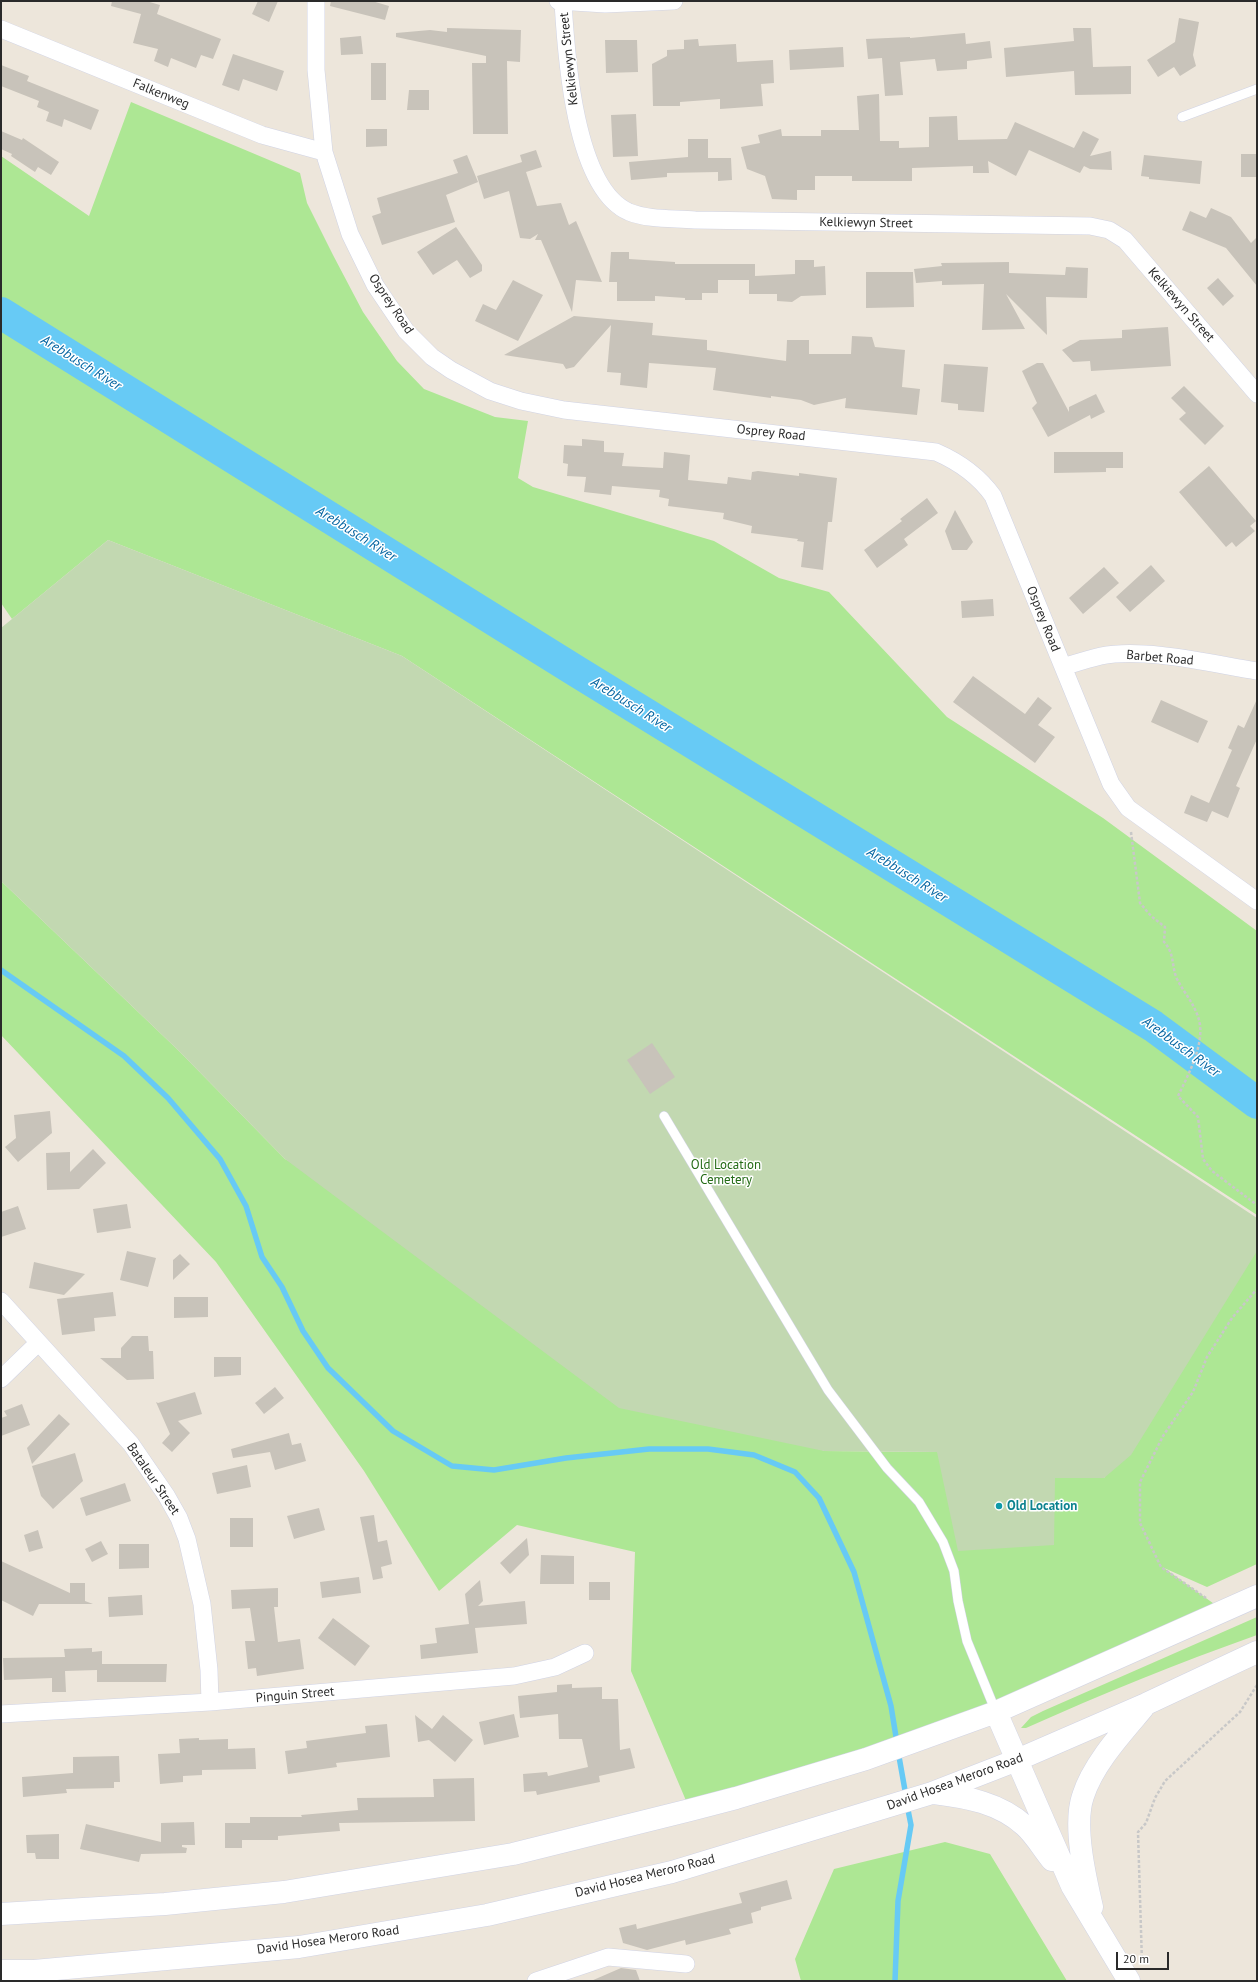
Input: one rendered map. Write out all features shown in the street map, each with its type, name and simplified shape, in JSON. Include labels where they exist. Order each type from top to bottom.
[{"type":"main road","points":[[1,1914],[165,1904],[284,1892],[513,1854],[736,1798],[831,1770],[996,1712],[1257,1596]]},
{"type":"main road","name":"David Hosea Meroro Road","points":[[1,1971],[34,1971],[299,1947],[487,1915],[672,1872],[927,1794],[1017,1760],[1146,1704],[1257,1652]]},
{"type":"main road","points":[[1098,1932],[1084,1871],[1079,1816],[1082,1796],[1091,1777],[1115,1742],[1146,1704]]},
{"type":"main road","points":[[996,1712],[1072,1886],[1098,1932],[1135,1974]]},
{"type":"main road","points":[[927,1794],[964,1796],[988,1803],[1005,1812],[1026,1826],[1072,1886]]},
{"type":"street","name":"Osprey Road","points":[[316,1],[316,70],[324,152],[350,234],[375,285],[406,331],[432,357],[451,370],[490,391],[520,401],[564,410],[936,452],[955,460],[974,474],[993,496],[1106,776],[1128,808],[1257,901]]},
{"type":"street","points":[[561,1],[605,4],[674,1]]},
{"type":"street","name":"Kelkiewyn Street","points":[[561,1],[573,108],[593,172],[605,191],[618,204],[629,212],[646,216],[695,220],[1090,226],[1110,230],[1125,240],[1257,394]]},
{"type":"street","name":"Falkenweg","points":[[1,29],[262,135],[324,152]]},
{"type":"street","name":"Barbet Road","points":[[1063,667],[1102,656],[1127,655],[1193,660],[1257,672]]},
{"type":"street","name":"Bataleur Street","points":[[1,1301],[131,1444],[166,1495],[179,1518],[187,1539],[202,1604],[209,1670],[210,1702]]},
{"type":"street","points":[[1,1379],[38,1343]]},
{"type":"street","name":"Pinguin Street","points":[[1,1714],[210,1702],[514,1676],[555,1667],[585,1653]]},
{"type":"street","points":[[536,1981],[608,1957],[686,1964]]},
{"type":"lane","points":[[1182,117],[1257,89]]},
{"type":"lane","points":[[664,1116],[828,1390],[887,1468],[919,1502],[943,1542],[954,1571],[958,1601],[967,1641],[996,1712]]},
{"type":"path","points":[[1128,808],[1140,903],[1151,916],[1165,927],[1164,942],[1172,950],[1173,969],[1198,1015],[1200,1032],[1196,1058],[1178,1096],[1198,1117],[1203,1159],[1212,1171],[1257,1204]]},
{"type":"path","points":[[1224,1611],[1161,1567],[1140,1523],[1140,1482],[1163,1436],[1193,1392],[1207,1357],[1232,1318],[1257,1289]]},
{"type":"path","points":[[1135,1974],[1138,1832],[1146,1823],[1155,1798],[1165,1781],[1240,1712],[1257,1685]]},
{"type":"green space","points":[[131,102],[300,173],[307,203],[333,255],[363,312],[397,361],[424,389],[495,417],[528,421],[518,478],[533,487],[714,541],[779,578],[829,592],[947,717],[1103,818],[1257,931],[1257,1215],[402,656],[108,540],[12,619],[1,603],[1,156],[89,216]]},
{"type":"green space","name":"Old Location Cemetery","points":[[108,540],[402,656],[1257,1218],[1257,1251],[1131,1455],[1104,1478],[1055,1478],[1054,1545],[958,1551],[937,1452],[824,1451],[619,1408],[285,1159],[178,1050],[1,881],[1,628]]},
{"type":"green space","points":[[1,881],[178,1050],[285,1159],[824,1451],[937,1452],[1055,1478],[1104,1478],[1257,1248],[1257,1564],[1207,1587],[1164,1568],[1224,1611],[996,1712],[690,1810],[631,1671],[635,1552],[517,1525],[439,1591],[364,1471],[216,1262],[1,1035]]},
{"type":"green space","points":[[1257,1617],[1257,1635],[1140,1679],[1026,1728],[1021,1728],[1031,1717],[1043,1711]]},
{"type":"green space","points":[[945,1842],[990,1854],[1067,1981],[801,1981],[795,1959],[834,1869]]},
{"type":"building","points":[[112,1],[146,1],[160,5],[157,14],[221,39],[213,59],[201,55],[196,68],[171,58],[168,67],[154,61],[158,49],[133,43],[141,14],[111,6]]},
{"type":"building","points":[[258,1],[278,1],[269,22],[252,14]]},
{"type":"building","points":[[331,1],[372,1],[389,6],[385,20],[330,6]]},
{"type":"building","points":[[1179,18],[1199,22],[1193,55],[1196,66],[1180,76],[1174,67],[1158,77],[1147,60],[1175,42]]},
{"type":"building","points":[[447,28],[521,30],[520,62],[507,61],[508,134],[473,134],[472,63],[486,63],[486,56],[396,37],[396,33],[430,30],[447,32]]},
{"type":"building","points":[[1073,28],[1091,28],[1093,67],[1131,66],[1131,94],[1075,95],[1074,71],[1006,77],[1004,48],[1074,41]]},
{"type":"building","points":[[965,33],[966,44],[990,41],[992,58],[967,61],[967,69],[937,71],[935,59],[900,62],[903,95],[885,96],[882,58],[868,59],[866,39],[910,38]]},
{"type":"building","points":[[361,36],[363,54],[341,55],[340,38]]},
{"type":"building","points":[[698,39],[699,46],[736,44],[737,62],[773,60],[774,83],[761,84],[763,106],[720,109],[720,99],[680,102],[680,106],[653,106],[652,64],[667,56],[667,50],[684,49],[684,40]]},
{"type":"building","points":[[605,40],[637,40],[638,72],[606,73]]},
{"type":"building","points":[[843,47],[844,67],[790,70],[789,50]]},
{"type":"building","points":[[233,54],[284,71],[277,91],[243,79],[239,91],[222,85]]},
{"type":"building","points":[[371,63],[386,63],[386,100],[371,100]]},
{"type":"building","points":[[1,65],[29,76],[27,81],[99,110],[91,130],[64,119],[62,127],[46,121],[49,112],[37,107],[39,101],[1,86]]},
{"type":"building","points":[[409,90],[429,90],[429,110],[407,110]]},
{"type":"building","points":[[879,94],[880,141],[899,141],[899,148],[929,147],[929,117],[957,116],[958,140],[1007,139],[1015,122],[1074,148],[1083,131],[1099,139],[1090,156],[1111,151],[1112,170],[1090,169],[1084,166],[1080,173],[1029,150],[1016,176],[988,161],[989,173],[973,173],[973,166],[912,168],[912,181],[852,181],[852,176],[815,176],[815,190],[797,190],[797,200],[772,199],[765,176],[747,169],[741,147],[760,143],[758,135],[781,129],[782,136],[821,136],[821,130],[859,130],[857,96]]},
{"type":"building","points":[[636,114],[638,156],[613,157],[611,115]]},
{"type":"building","points":[[366,129],[387,129],[387,146],[366,147]]},
{"type":"building","points":[[1,131],[22,140],[23,138],[59,162],[51,175],[38,167],[35,172],[11,156],[12,154],[1,149]]},
{"type":"building","points":[[688,139],[708,139],[708,158],[731,158],[732,180],[718,181],[718,172],[667,173],[667,177],[631,180],[629,162],[688,157]]},
{"type":"building","points":[[536,150],[542,167],[526,172],[537,206],[561,203],[569,225],[576,221],[602,282],[576,280],[572,312],[541,240],[535,240],[538,234],[530,239],[520,238],[509,191],[484,199],[477,176],[522,162],[520,155]]},
{"type":"building","points":[[1241,154],[1257,154],[1257,177],[1241,177]]},
{"type":"building","points":[[467,155],[478,182],[446,195],[455,222],[382,245],[372,216],[381,213],[377,198],[458,173],[453,160]]},
{"type":"building","points":[[1144,155],[1202,161],[1200,184],[1149,179],[1149,177],[1141,176]]},
{"type":"building","points":[[1211,208],[1231,217],[1251,243],[1257,237],[1257,286],[1226,248],[1182,230],[1190,211],[1206,218]]},
{"type":"building","points":[[456,227],[482,265],[482,271],[470,278],[457,260],[433,275],[417,252]]},
{"type":"building","points":[[611,252],[629,252],[629,259],[675,262],[675,264],[755,264],[755,276],[795,274],[795,260],[814,260],[814,267],[825,266],[826,295],[801,296],[792,302],[777,301],[777,294],[749,294],[749,280],[718,280],[718,293],[702,293],[702,300],[685,300],[685,298],[655,296],[655,301],[617,301],[617,282],[609,282]]},
{"type":"building","points":[[1009,262],[1009,273],[1065,275],[1066,267],[1088,268],[1087,298],[1046,297],[1047,335],[1006,294],[1025,329],[982,330],[984,284],[942,285],[942,281],[916,283],[914,269],[942,266],[941,263]]},
{"type":"building","points":[[866,272],[913,272],[914,307],[866,308]]},
{"type":"building","points":[[1218,278],[1234,296],[1223,306],[1207,288]]},
{"type":"building","points":[[513,280],[543,295],[518,341],[475,321],[483,304],[496,310]]},
{"type":"building","points":[[574,316],[653,323],[652,335],[707,340],[707,350],[786,361],[787,340],[809,340],[809,354],[851,354],[852,336],[872,337],[875,347],[905,350],[902,387],[920,389],[917,415],[845,408],[846,398],[814,405],[801,400],[771,396],[771,398],[713,390],[716,368],[649,363],[647,388],[620,385],[621,373],[607,372],[611,325],[574,367],[566,369],[563,364],[504,355]]},
{"type":"building","points":[[1168,327],[1171,366],[1091,371],[1090,361],[1073,362],[1062,350],[1080,340],[1122,338],[1122,330]]},
{"type":"building","points":[[1037,363],[1043,363],[1069,412],[1069,407],[1096,394],[1105,412],[1091,419],[1090,415],[1048,437],[1032,408],[1037,403],[1022,371]]},
{"type":"building","points":[[944,364],[988,367],[984,412],[958,410],[958,404],[941,402]]},
{"type":"building","points":[[1184,386],[1224,426],[1205,445],[1179,419],[1186,413],[1171,398]]},
{"type":"building","points":[[582,439],[604,441],[604,452],[624,453],[622,466],[663,468],[664,452],[690,455],[688,480],[727,484],[728,477],[751,480],[752,472],[758,471],[799,476],[799,473],[837,478],[832,522],[828,522],[823,570],[801,567],[804,542],[797,541],[798,539],[751,533],[752,526],[723,519],[724,513],[668,506],[669,499],[659,497],[660,490],[612,486],[611,495],[584,492],[586,477],[567,476],[568,464],[563,463],[564,445],[582,446]]},
{"type":"building","points":[[1054,452],[1123,452],[1123,468],[1106,468],[1106,472],[1054,473]]},
{"type":"building","points":[[1209,466],[1256,521],[1250,526],[1255,531],[1236,547],[1232,542],[1226,547],[1179,492]]},
{"type":"building","points":[[927,498],[938,513],[904,539],[908,545],[877,568],[864,550],[902,521],[900,519]]},
{"type":"building","points":[[955,510],[973,542],[967,550],[952,550],[945,531]]},
{"type":"building","points":[[1151,565],[1165,581],[1130,612],[1116,597]]},
{"type":"building","points":[[1104,567],[1119,583],[1083,614],[1069,598]]},
{"type":"building","points":[[993,599],[994,616],[962,618],[961,601]]},
{"type":"building","points":[[973,676],[1025,714],[1038,697],[1052,708],[1038,725],[1055,737],[1035,763],[953,702]]},
{"type":"building","points":[[1257,699],[1257,739],[1236,786],[1240,788],[1228,818],[1212,811],[1207,822],[1184,813],[1191,795],[1209,803],[1232,750],[1228,748],[1238,725],[1244,728]]},
{"type":"building","points":[[1161,700],[1208,721],[1198,743],[1151,722]]},
{"type":"building","points":[[652,1043],[675,1077],[650,1094],[627,1060]]},
{"type":"building","points":[[50,1111],[52,1133],[18,1162],[5,1147],[16,1138],[14,1115]]},
{"type":"building","points":[[93,1149],[106,1163],[79,1189],[47,1190],[46,1153],[70,1152],[70,1172]]},
{"type":"building","points":[[127,1204],[131,1228],[97,1233],[93,1209]]},
{"type":"building","points":[[18,1206],[26,1229],[1,1237],[1,1212]]},
{"type":"building","points":[[127,1251],[156,1258],[148,1287],[120,1280]]},
{"type":"building","points":[[180,1254],[190,1264],[173,1280],[173,1260]]},
{"type":"building","points":[[34,1262],[85,1274],[64,1295],[29,1288]]},
{"type":"building","points":[[113,1292],[116,1316],[94,1318],[95,1331],[62,1335],[57,1299]]},
{"type":"building","points":[[174,1297],[208,1297],[208,1317],[174,1318]]},
{"type":"building","points":[[132,1336],[148,1336],[149,1351],[153,1351],[154,1379],[127,1380],[100,1358],[121,1358],[121,1348]]},
{"type":"building","points":[[214,1357],[241,1357],[241,1375],[214,1377]]},
{"type":"building","points":[[275,1387],[284,1398],[264,1414],[255,1403]]},
{"type":"building","points":[[195,1392],[202,1414],[178,1421],[190,1433],[172,1452],[162,1443],[170,1434],[156,1402],[158,1403]]},
{"type":"building","points":[[22,1404],[30,1425],[1,1436],[1,1418],[7,1416],[4,1411]]},
{"type":"building","points":[[59,1414],[70,1424],[32,1464],[27,1448]]},
{"type":"building","points":[[289,1433],[292,1445],[301,1443],[306,1461],[275,1470],[270,1452],[233,1458],[231,1449]]},
{"type":"building","points":[[75,1453],[83,1481],[53,1509],[41,1496],[32,1466]]},
{"type":"building","points":[[247,1465],[251,1487],[217,1494],[212,1473]]},
{"type":"building","points":[[125,1483],[131,1501],[86,1516],[80,1498]]},
{"type":"building","points":[[319,1508],[325,1530],[294,1539],[287,1516]]},
{"type":"building","points":[[374,1515],[378,1542],[387,1540],[392,1564],[381,1567],[383,1578],[373,1580],[360,1517]]},
{"type":"building","points":[[230,1518],[253,1518],[253,1547],[230,1547]]},
{"type":"building","points":[[38,1530],[43,1548],[29,1552],[24,1535]]},
{"type":"building","points":[[527,1538],[529,1555],[510,1574],[500,1563]]},
{"type":"building","points":[[101,1541],[108,1554],[92,1562],[85,1549]]},
{"type":"building","points":[[119,1544],[149,1544],[149,1568],[119,1569]]},
{"type":"building","points":[[541,1555],[574,1556],[574,1584],[540,1584]]},
{"type":"building","points":[[1,1561],[70,1593],[70,1583],[85,1583],[85,1601],[93,1604],[39,1604],[33,1616],[1,1600]]},
{"type":"building","points":[[359,1577],[361,1593],[322,1598],[320,1582]]},
{"type":"building","points":[[480,1580],[483,1601],[478,1606],[525,1601],[527,1624],[475,1628],[478,1653],[421,1659],[420,1645],[437,1643],[435,1628],[469,1624],[465,1594]]},
{"type":"building","points":[[589,1582],[610,1582],[610,1600],[589,1600]]},
{"type":"building","points":[[278,1588],[278,1607],[274,1607],[278,1642],[300,1639],[304,1669],[257,1676],[256,1668],[248,1669],[245,1641],[255,1641],[250,1608],[232,1609],[231,1590]]},
{"type":"building","points":[[142,1595],[143,1615],[109,1617],[108,1597]]},
{"type":"building","points":[[333,1618],[370,1646],[355,1666],[318,1638]]},
{"type":"building","points":[[92,1648],[92,1652],[102,1651],[102,1664],[167,1664],[166,1682],[97,1682],[97,1670],[65,1671],[66,1692],[52,1692],[52,1678],[4,1680],[3,1658],[65,1657],[64,1649]]},
{"type":"building","points":[[572,1684],[572,1688],[602,1687],[602,1699],[618,1699],[620,1750],[630,1748],[635,1768],[599,1776],[600,1782],[537,1795],[536,1791],[524,1792],[523,1774],[547,1772],[548,1776],[588,1767],[582,1739],[559,1739],[558,1714],[520,1718],[518,1696],[557,1692],[557,1685]]},
{"type":"building","points":[[514,1714],[519,1737],[484,1745],[479,1722]]},
{"type":"building","points":[[415,1715],[432,1729],[443,1715],[473,1740],[455,1762],[429,1740],[418,1742]]},
{"type":"building","points":[[387,1724],[390,1757],[336,1763],[337,1767],[288,1774],[285,1751],[307,1748],[306,1741],[366,1733],[365,1726]]},
{"type":"building","points":[[199,1738],[199,1740],[228,1739],[228,1749],[255,1748],[256,1769],[202,1770],[202,1775],[183,1776],[183,1782],[160,1784],[158,1754],[180,1753],[179,1739]]},
{"type":"building","points":[[119,1756],[120,1782],[114,1782],[114,1788],[66,1789],[67,1793],[23,1797],[22,1777],[73,1773],[73,1757]]},
{"type":"building","points":[[474,1778],[475,1821],[339,1823],[340,1831],[278,1836],[278,1840],[242,1840],[242,1848],[225,1848],[225,1823],[250,1823],[250,1817],[302,1817],[301,1815],[358,1810],[357,1798],[434,1797],[433,1779]]},
{"type":"building","points":[[194,1822],[195,1845],[182,1845],[182,1847],[187,1848],[186,1853],[141,1854],[139,1862],[80,1849],[86,1824],[161,1842],[161,1823]]},
{"type":"building","points":[[59,1834],[59,1859],[36,1859],[35,1853],[27,1853],[26,1835]]},
{"type":"building","points":[[787,1880],[792,1899],[761,1907],[761,1910],[751,1913],[753,1923],[729,1929],[731,1934],[686,1945],[685,1940],[647,1950],[623,1943],[619,1928],[636,1924],[637,1929],[742,1903],[739,1893]]},
{"type":"building","points":[[621,1968],[636,1970],[640,1981],[591,1981]]},
{"type":"waterway","name":"Arebbusch River","points":[[1,313],[576,671],[1153,1026],[1257,1103]]},
{"type":"waterway","points":[[1,970],[124,1056],[168,1098],[220,1159],[246,1206],[262,1257],[282,1287],[303,1331],[328,1368],[393,1431],[452,1466],[494,1470],[566,1458],[649,1449],[708,1449],[754,1455],[795,1472],[819,1498],[854,1572],[891,1706],[897,1743]]},
{"type":"waterway","points":[[898,1751],[906,1796]]},
{"type":"waterway","points":[[895,1981],[898,1901],[911,1825],[907,1805]]},
{"type":"place","name":"Old Location","points":[[999,1506]]}]
